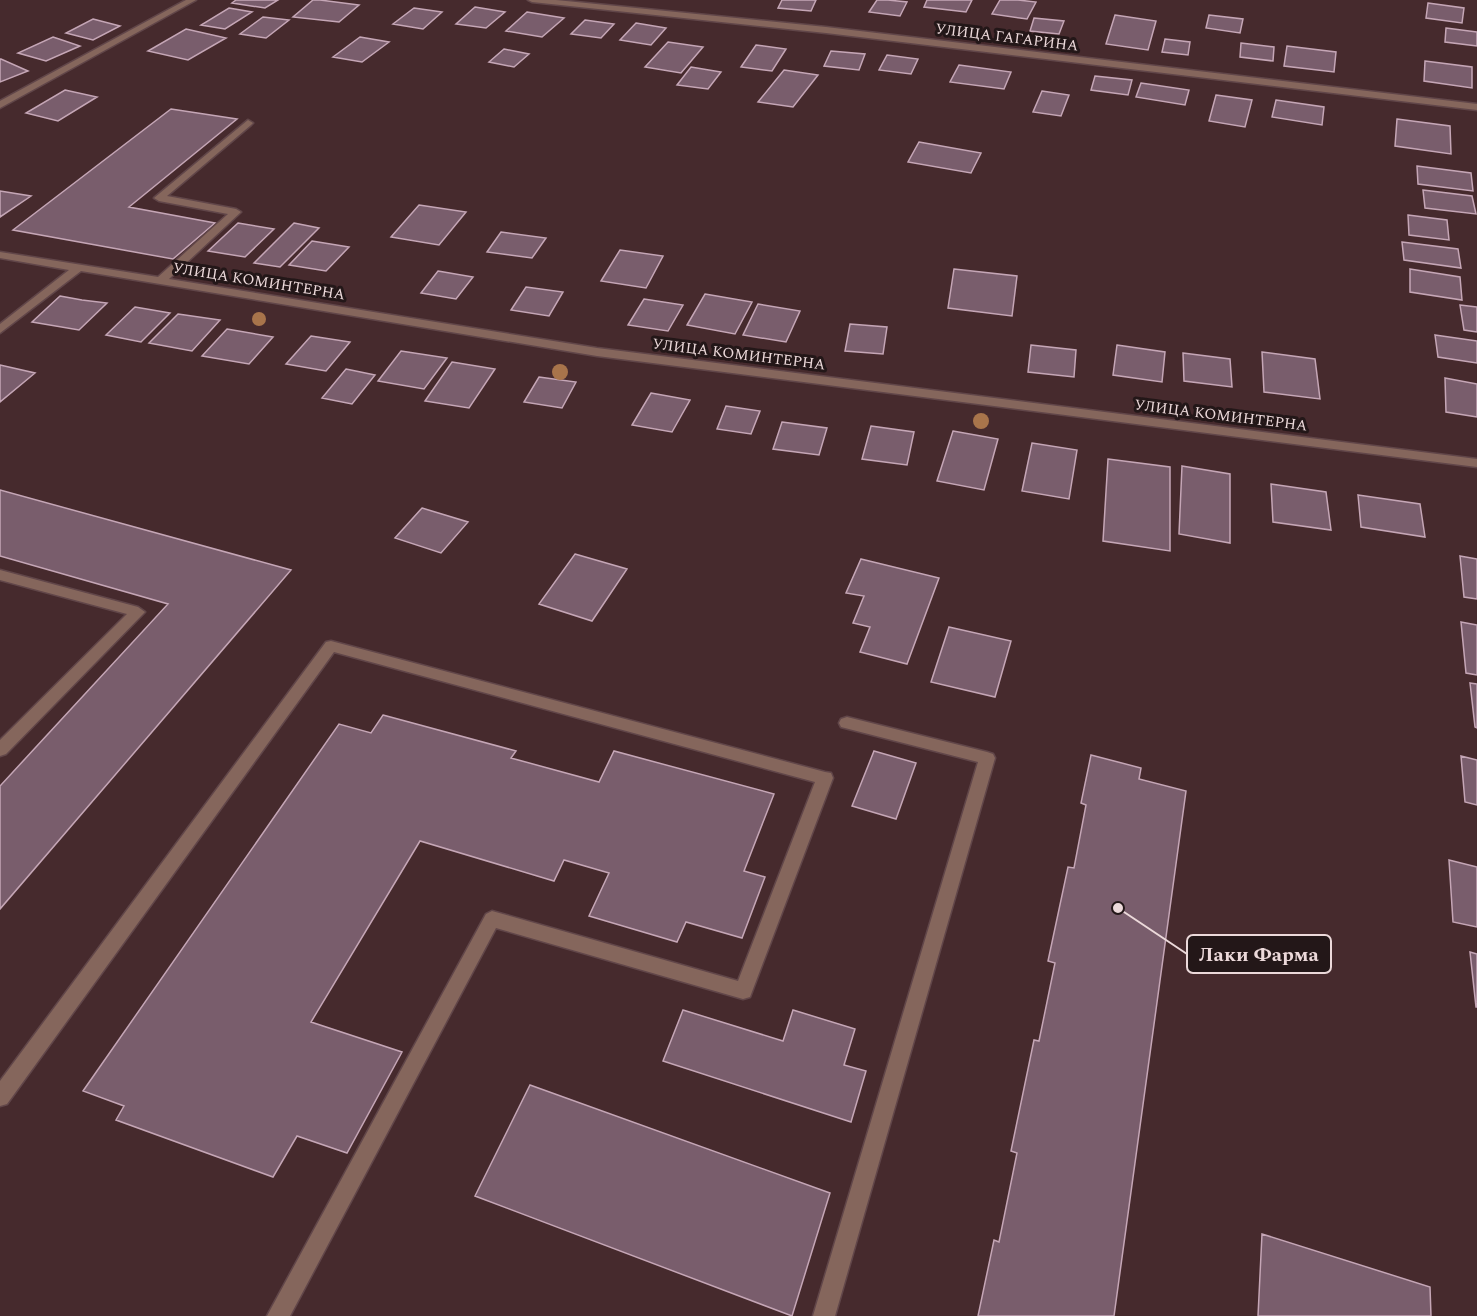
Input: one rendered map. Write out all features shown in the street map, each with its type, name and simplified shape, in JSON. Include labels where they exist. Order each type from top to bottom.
[{"type":"street","points":[[0,105],[192,0]]},
{"type":"street","name":"УЛИЦА ГАГАРИНА","points":[[532,0],[826,30],[1477,107]]},
{"type":"street","points":[[161,281],[236,212],[159,198],[248,123]]},
{"type":"street","name":"УЛИЦА КОМИНТЕРНА","points":[[0,255],[597,352],[1477,463]]},
{"type":"street","points":[[0,330],[78,267]]},
{"type":"street","points":[[0,575],[138,612],[0,750]]},
{"type":"street","points":[[0,1097],[331,646],[825,778],[743,991],[492,919],[278,1316]]},
{"type":"street","points":[[824,1316],[987,758],[847,723]]},
{"type":"building","points":[[236,0],[278,0],[265,8],[232,3]]},
{"type":"building","points":[[313,0],[359,5],[339,22],[293,17]]},
{"type":"building","points":[[782,0],[816,0],[811,11],[778,8]]},
{"type":"building","points":[[877,0],[907,2],[900,16],[869,12]]},
{"type":"building","points":[[927,0],[972,0],[966,12],[924,7]]},
{"type":"building","points":[[1000,0],[1036,2],[1027,19],[992,14]]},
{"type":"building","points":[[1428,3],[1464,8],[1462,23],[1426,18]]},
{"type":"building","points":[[475,7],[505,12],[486,28],[456,24]]},
{"type":"building","points":[[229,8],[252,12],[225,29],[201,25]]},
{"type":"building","points":[[414,8],[442,12],[423,29],[393,24]]},
{"type":"building","points":[[527,12],[564,18],[542,37],[506,31]]},
{"type":"building","points":[[1115,15],[1156,21],[1148,50],[1106,44]]},
{"type":"building","points":[[1209,15],[1243,19],[1240,33],[1206,28]]},
{"type":"building","points":[[263,17],[289,20],[266,38],[240,34]]},
{"type":"building","points":[[1034,18],[1064,21],[1059,34],[1030,31]]},
{"type":"building","points":[[93,19],[120,26],[93,40],[66,33]]},
{"type":"building","points":[[585,20],[614,24],[601,38],[571,34]]},
{"type":"building","points":[[636,23],[666,28],[651,45],[620,40]]},
{"type":"building","points":[[1446,28],[1477,32],[1477,46],[1445,42]]},
{"type":"building","points":[[186,29],[226,38],[188,60],[148,51]]},
{"type":"building","points":[[53,37],[80,46],[46,61],[18,53]]},
{"type":"building","points":[[360,37],[389,42],[362,62],[333,57]]},
{"type":"building","points":[[1165,39],[1190,42],[1188,55],[1162,52]]},
{"type":"building","points":[[668,42],[703,47],[681,73],[645,67]]},
{"type":"building","points":[[1241,43],[1274,47],[1273,61],[1240,57]]},
{"type":"building","points":[[756,45],[786,49],[772,71],[741,67]]},
{"type":"building","points":[[1287,46],[1336,52],[1334,72],[1284,66]]},
{"type":"building","points":[[504,49],[529,54],[514,67],[489,62]]},
{"type":"building","points":[[831,51],[865,54],[859,70],[824,66]]},
{"type":"building","points":[[887,55],[918,59],[911,74],[879,70]]},
{"type":"building","points":[[1,59],[28,71],[0,82]]},
{"type":"building","points":[[1425,61],[1472,67],[1472,88],[1424,81]]},
{"type":"building","points":[[959,65],[1011,72],[1004,89],[950,82]]},
{"type":"building","points":[[691,67],[721,72],[708,89],[677,85]]},
{"type":"building","points":[[784,70],[818,75],[793,107],[758,102]]},
{"type":"building","points":[[1095,76],[1132,80],[1128,95],[1091,90]]},
{"type":"building","points":[[1141,83],[1189,90],[1185,105],[1136,97]]},
{"type":"building","points":[[65,90],[97,97],[58,121],[26,113]]},
{"type":"building","points":[[1042,91],[1069,95],[1061,116],[1033,112]]},
{"type":"building","points":[[1216,95],[1252,100],[1245,127],[1209,121]]},
{"type":"building","points":[[1276,100],[1324,107],[1322,125],[1272,117]]},
{"type":"building","points":[[171,109],[237,119],[129,207],[215,223],[173,259],[13,230]]},
{"type":"building","points":[[1397,119],[1450,126],[1451,154],[1395,146]]},
{"type":"building","points":[[919,142],[981,153],[971,173],[908,162]]},
{"type":"building","points":[[1417,166],[1471,173],[1473,191],[1418,184]]},
{"type":"building","points":[[1423,190],[1472,196],[1476,214],[1425,208]]},
{"type":"building","points":[[0,191],[31,196],[0,217]]},
{"type":"building","points":[[419,205],[466,212],[439,245],[391,237]]},
{"type":"building","points":[[1408,215],[1447,220],[1449,240],[1409,235]]},
{"type":"building","points":[[238,223],[274,229],[245,257],[208,251]]},
{"type":"building","points":[[294,223],[319,228],[280,267],[254,263]]},
{"type":"building","points":[[501,232],[546,238],[532,258],[487,252]]},
{"type":"building","points":[[312,241],[349,247],[326,271],[289,265]]},
{"type":"building","points":[[1402,242],[1458,249],[1461,268],[1404,260]]},
{"type":"building","points":[[620,250],[663,256],[646,288],[601,281]]},
{"type":"building","points":[[954,269],[1017,276],[1012,316],[948,308]]},
{"type":"building","points":[[1410,269],[1460,277],[1462,300],[1410,292]]},
{"type":"building","points":[[438,271],[473,277],[456,299],[421,293]]},
{"type":"building","points":[[526,287],[563,292],[549,316],[511,310]]},
{"type":"building","points":[[705,294],[752,302],[735,334],[687,325]]},
{"type":"building","points":[[60,296],[107,303],[79,330],[32,322]]},
{"type":"building","points":[[644,299],[683,305],[668,331],[628,325]]},
{"type":"building","points":[[758,304],[800,311],[786,342],[743,335]]},
{"type":"building","points":[[1460,305],[1477,307],[1477,332],[1464,330]]},
{"type":"building","points":[[135,307],[170,313],[141,342],[106,335]]},
{"type":"building","points":[[178,314],[220,320],[192,351],[149,343]]},
{"type":"building","points":[[850,324],[887,327],[883,354],[845,351]]},
{"type":"building","points":[[227,329],[273,337],[249,364],[202,356]]},
{"type":"building","points":[[1435,335],[1477,341],[1477,363],[1438,357]]},
{"type":"building","points":[[311,336],[350,342],[326,371],[286,364]]},
{"type":"building","points":[[1031,345],[1076,350],[1074,377],[1028,372]]},
{"type":"building","points":[[1117,345],[1165,352],[1162,382],[1113,375]]},
{"type":"building","points":[[401,351],[447,358],[424,389],[378,381]]},
{"type":"building","points":[[1262,352],[1315,359],[1320,399],[1264,392]]},
{"type":"building","points":[[1183,353],[1230,359],[1232,387],[1184,381]]},
{"type":"building","points":[[452,362],[495,369],[469,408],[425,401]]},
{"type":"building","points":[[0,365],[35,373],[0,402]]},
{"type":"building","points":[[346,369],[375,375],[352,404],[322,398]]},
{"type":"building","points":[[539,377],[576,382],[562,408],[524,402]]},
{"type":"building","points":[[1445,378],[1477,384],[1477,417],[1446,412]]},
{"type":"building","points":[[651,393],[690,400],[672,432],[632,425]]},
{"type":"building","points":[[726,406],[760,411],[751,434],[717,429]]},
{"type":"building","points":[[782,422],[827,428],[819,455],[773,449]]},
{"type":"building","points":[[871,426],[914,432],[907,465],[862,459]]},
{"type":"building","points":[[953,431],[998,439],[984,490],[937,481]]},
{"type":"building","points":[[1032,443],[1077,450],[1069,499],[1022,491]]},
{"type":"building","points":[[1108,459],[1170,467],[1170,551],[1103,541]]},
{"type":"building","points":[[1182,466],[1230,474],[1230,543],[1179,534]]},
{"type":"building","points":[[1271,484],[1326,492],[1331,530],[1273,522]]},
{"type":"building","points":[[0,490],[291,570],[0,909],[0,786],[168,604],[0,556]]},
{"type":"building","points":[[1358,495],[1420,504],[1425,537],[1361,527]]},
{"type":"building","points":[[422,508],[468,522],[441,553],[395,538]]},
{"type":"building","points":[[575,554],[627,569],[592,621],[539,604]]},
{"type":"building","points":[[1460,556],[1477,559],[1477,599],[1464,597]]},
{"type":"building","points":[[861,559],[939,578],[907,664],[860,652],[870,627],[853,623],[864,596],[846,593]]},
{"type":"building","points":[[1461,622],[1477,625],[1477,675],[1466,673]]},
{"type":"building","points":[[949,627],[1011,641],[995,697],[931,682]]},
{"type":"building","points":[[1470,683],[1477,684],[1477,728],[1475,727]]},
{"type":"building","points":[[383,715],[516,751],[511,758],[599,782],[614,751],[774,794],[744,871],[765,877],[742,938],[686,922],[677,942],[589,916],[609,873],[564,860],[554,881],[420,841],[311,1022],[402,1052],[347,1153],[297,1136],[273,1177],[116,1120],[124,1106],[83,1091],[339,724],[371,733]]},
{"type":"building","points":[[874,751],[916,763],[896,819],[852,806]]},
{"type":"building","points":[[1091,755],[1141,768],[1139,779],[1186,791],[1114,1316],[978,1316],[994,1240],[999,1242],[1017,1153],[1011,1151],[1034,1040],[1039,1041],[1055,963],[1048,961],[1068,867],[1074,868],[1086,805],[1081,803]]},
{"type":"building","points":[[1461,756],[1477,760],[1477,805],[1465,802]]},
{"type":"building","points":[[1449,860],[1477,867],[1477,927],[1453,922]]},
{"type":"building","points":[[1470,952],[1477,954],[1477,1007],[1476,1007]]},
{"type":"building","points":[[683,1010],[783,1041],[793,1010],[855,1029],[844,1065],[866,1071],[851,1122],[663,1061]]},
{"type":"building","points":[[530,1085],[830,1193],[792,1316],[475,1196]]},
{"type":"building","points":[[1262,1234],[1430,1287],[1431,1316],[1258,1316]]},
{"type":"place","name":"Лаки Фарма","points":[[1118,908]]}]
